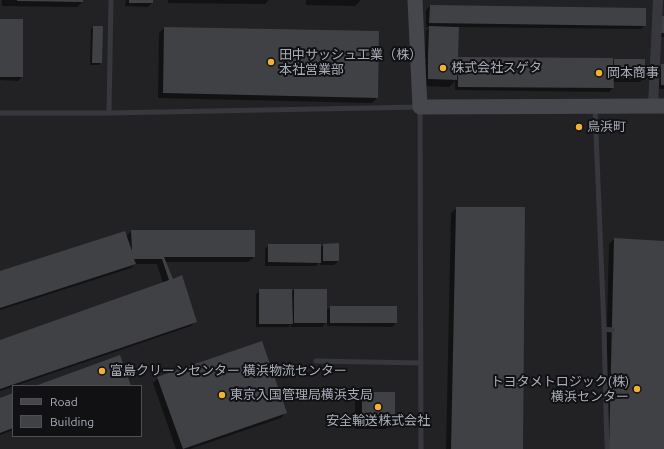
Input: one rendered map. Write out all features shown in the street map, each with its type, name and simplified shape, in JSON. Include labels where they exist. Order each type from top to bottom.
[{"type":"street","points":[[415,0],[420,107],[658,106],[658,0]]},
{"type":"lane","points":[[109,113],[110,0]]},
{"type":"lane","points":[[0,113],[109,113],[420,107],[422,449]]},
{"type":"lane","points":[[595,107],[604,329],[607,449]]},
{"type":"lane","points":[[604,329],[612,330]]},
{"type":"lane","points":[[316,361],[421,363]]},
{"type":"shaded area","points":[[0,0],[664,0],[664,449],[0,449]]},
{"type":"building","points":[[83,0],[83,2],[17,1]]},
{"type":"building","points":[[129,0],[153,0],[153,3],[129,3]]},
{"type":"building","points":[[430,5],[646,8],[646,26],[429,23]]},
{"type":"building","points":[[661,16],[664,16],[664,33],[660,33]]},
{"type":"building","points":[[0,19],[23,19],[23,77],[0,77]]},
{"type":"building","points":[[93,26],[103,26],[102,63],[92,63]]},
{"type":"building","points":[[429,26],[459,27],[458,57],[613,58],[614,88],[458,87],[458,63],[457,80],[428,79]]},
{"type":"building","name":"田中サッシュ工業（株） 本社営業部","points":[[164,27],[379,31],[378,98],[163,93]]},
{"type":"building","points":[[614,59],[645,59],[645,79],[614,78]]},
{"type":"building","points":[[661,64],[664,64],[664,85],[661,85]]},
{"type":"building","points":[[456,207],[525,207],[523,449],[451,449]]},
{"type":"building","points":[[131,230],[255,230],[255,257],[164,257],[173,279],[182,275],[197,322],[0,389],[0,340],[169,280],[162,259],[134,259],[136,264],[0,308],[0,271],[125,231],[132,251]]},
{"type":"building","name":"トヨタメトロジック(株) 横浜センター","points":[[614,238],[664,241],[664,449],[609,449]]},
{"type":"building","points":[[339,243],[339,261],[323,261],[323,244]]},
{"type":"building","points":[[268,244],[321,244],[321,263],[268,262]]},
{"type":"building","points":[[259,289],[292,289],[293,324],[259,324]]},
{"type":"building","points":[[294,289],[327,289],[327,323],[294,323]]},
{"type":"building","points":[[330,306],[397,306],[397,323],[330,323]]},
{"type":"building","name":"東京入国管理局横浜支局","points":[[262,341],[287,413],[183,449],[157,377]]},
{"type":"building","name":"富島クリーンセンター 横浜物流センター","points":[[120,355],[131,385],[38,385]]},
{"type":"building","name":"安全輸送株式会社","points":[[362,392],[395,392],[395,421],[362,421]]},
{"type":"building","points":[[12,393],[12,428],[0,433],[0,398]]},
{"type":"place","name":"田中サッシュ工業（株） 本社営業部","points":[[271,62]]},
{"type":"place","name":"株式会社スゲタ","points":[[443,68]]},
{"type":"place","name":"岡本商事","points":[[599,73]]},
{"type":"place","name":"鳥浜町","points":[[579,127]]},
{"type":"place","name":"富島クリーンセンター 横浜物流センター","points":[[102,371]]},
{"type":"place","name":"トヨタメトロジック(株) 横浜センター","points":[[637,389]]},
{"type":"place","name":"東京入国管理局横浜支局","points":[[222,395]]},
{"type":"place","name":"安全輸送株式会社","points":[[378,407]]}]
